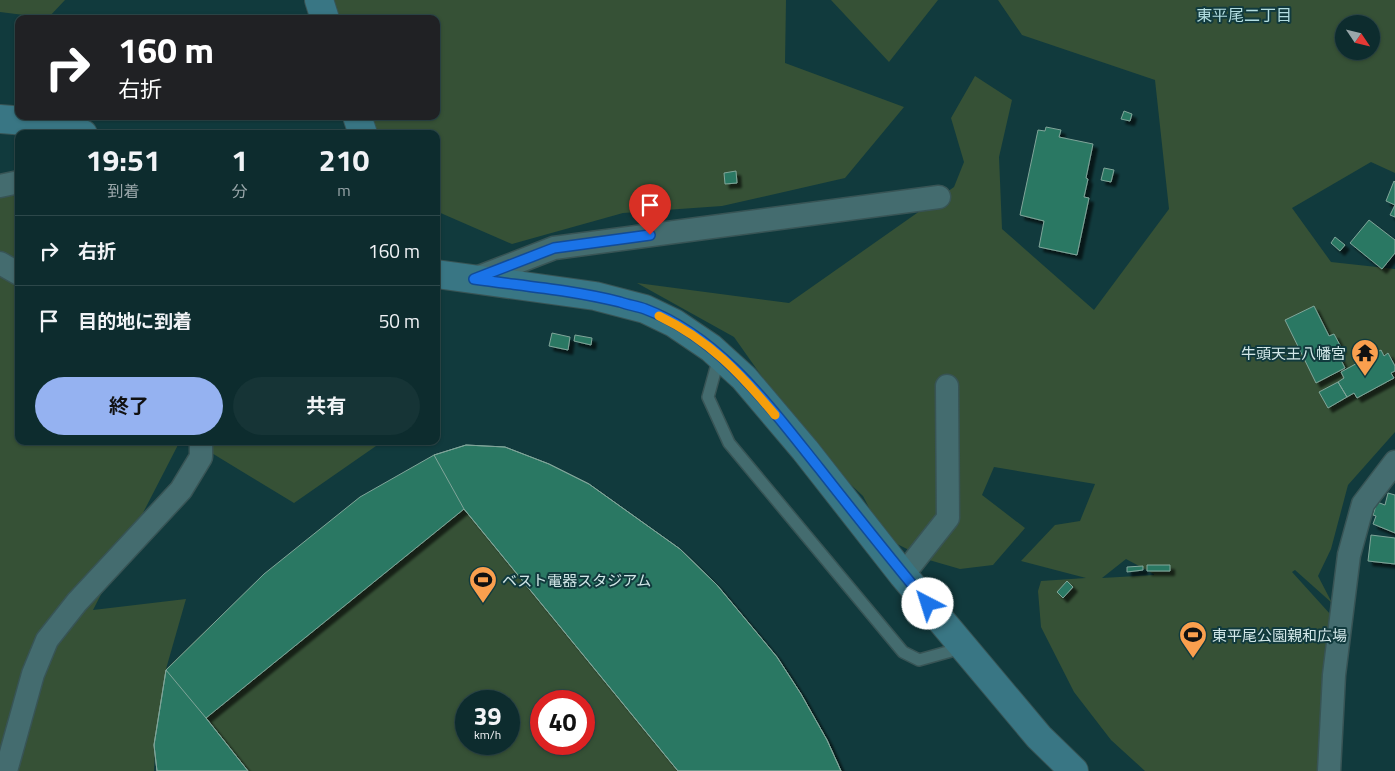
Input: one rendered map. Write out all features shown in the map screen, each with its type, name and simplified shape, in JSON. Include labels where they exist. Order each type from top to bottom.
[{"type":"street","points":[[319,0],[324,15]]},
{"type":"street","points":[[0,119],[15,120]]},
{"type":"street","points":[[16,120],[33,121],[73,130]]},
{"type":"street","points":[[0,186],[15,183]]},
{"type":"street","points":[[474,279],[554,248],[939,197]]},
{"type":"street","points":[[0,263],[15,272]]},
{"type":"street","points":[[440,275],[595,296],[645,309],[674,323],[711,348],[744,378],[964,647],[1040,737],[1074,771]]},
{"type":"street","points":[[904,575],[948,518],[947,386]]},
{"type":"street","points":[[6,771],[33,674],[47,640],[77,602],[181,490],[201,457],[201,445]]},
{"type":"street","points":[[1329,771],[1334,675],[1349,554],[1363,504],[1395,462]]},
{"type":"lane","points":[[719,355],[708,397],[729,443],[903,652],[919,660],[964,647]]},
{"type":"green space","points":[[0,0],[65,0],[51,15],[24,15],[0,12]]},
{"type":"green space","points":[[329,0],[786,0],[785,63],[904,107],[845,178],[722,206],[623,213],[512,244],[440,213],[440,130],[376,130],[372,120],[440,120],[440,15],[335,15]]},
{"type":"green space","points":[[831,0],[938,0],[889,62]]},
{"type":"green space","points":[[998,0],[1395,0],[1395,173],[1371,162],[1292,208],[1331,262],[1395,269],[1395,432],[1348,485],[1331,549],[1318,576],[1332,603],[1295,570],[1292,572],[1331,615],[1320,771],[1145,771],[1111,740],[1074,692],[1041,627],[1038,591],[1041,581],[1086,578],[1021,561],[1055,525],[1080,521],[1095,484],[994,467],[982,495],[1025,528],[993,565],[960,569],[929,560],[895,543],[877,523],[863,496],[813,449],[734,337],[637,283],[789,303],[954,187],[964,162],[951,118],[975,76],[1012,100],[999,157],[1002,229],[1094,310],[1169,209],[1155,80],[1022,35]],"holes":[[[1126,559],[1154,575],[1102,578]]]},
{"type":"green space","name":"ベスト電器スタジアム","points":[[0,186],[15,189],[15,445],[178,445],[93,610],[186,599],[166,669],[264,574],[360,497],[549,464],[589,484],[680,549],[717,585],[777,657],[827,740],[841,771],[157,771],[155,752],[154,771],[0,771]]},
{"type":"green space","points":[[199,445],[376,445],[294,503]]},
{"type":"building","points":[[1124,111],[1132,114],[1130,121],[1121,119]]},
{"type":"building","points":[[1046,127],[1061,130],[1059,137],[1093,144],[1084,197],[1089,198],[1077,255],[1039,247],[1044,221],[1020,215],[1038,130],[1045,131]]},
{"type":"building","points":[[1104,168],[1114,170],[1111,182],[1101,180]]},
{"type":"building","points":[[736,171],[737,183],[725,184],[724,173]]},
{"type":"building","points":[[1395,182],[1395,205],[1386,201]]},
{"type":"building","points":[[1395,205],[1395,217],[1390,215]]},
{"type":"building","points":[[1369,220],[1395,240],[1395,253],[1382,269],[1350,243]]},
{"type":"building","points":[[1335,237],[1345,245],[1340,251],[1331,243]]},
{"type":"building","points":[[1314,306],[1329,336],[1334,334],[1342,349],[1337,352],[1345,368],[1316,383],[1285,320]]},
{"type":"building","points":[[552,333],[570,337],[568,350],[549,346]]},
{"type":"building","points":[[575,335],[592,338],[591,345],[574,341]]},
{"type":"building","points":[[1381,350],[1384,356],[1388,353],[1395,366],[1395,371],[1391,373],[1394,378],[1357,398],[1354,393],[1347,397],[1338,382],[1344,378],[1341,372]]},
{"type":"building","points":[[1338,382],[1347,397],[1328,408],[1319,392]]},
{"type":"building","points":[[466,445],[505,447],[549,464],[589,484],[680,549],[717,585],[777,657],[827,740],[841,771],[678,771],[464,509],[206,718],[248,771],[157,771],[154,745],[166,670],[264,574],[360,497],[434,455]]},
{"type":"building","points":[[466,445],[505,447],[549,464],[589,484],[680,549],[717,585],[777,657],[827,740],[841,771],[678,771],[464,509],[434,455]]},
{"type":"building","points":[[1388,493],[1395,495],[1395,533],[1373,524],[1376,516],[1373,515],[1377,502],[1385,505]]},
{"type":"building","points":[[1371,535],[1395,538],[1395,564],[1368,561]]},
{"type":"building","points":[[1147,565],[1170,565],[1170,571],[1147,571]]},
{"type":"building","points":[[1143,566],[1143,570],[1127,572],[1127,567]]},
{"type":"building","points":[[1067,581],[1073,587],[1063,598],[1057,592]]},
{"type":"building","points":[[166,670],[248,771],[157,771],[154,745]]},
{"type":"slow traffic","points":[[659,316],[674,323],[711,348],[744,378],[775,415]]},
{"type":"place","name":"牛頭天王八幡宮","points":[[1365,377]]},
{"type":"place","name":"ベスト電器スタジアム","points":[[483,604]]},
{"type":"place","name":"東平尾公園親和広場","points":[[1193,659]]},
{"type":"district","name":"東平尾二丁目","points":[[1244,15]]},
{"type":"route","points":[[650,235],[554,248],[474,279],[595,296],[645,309],[674,323],[711,348],[744,378],[805,450],[928,604]]}]
